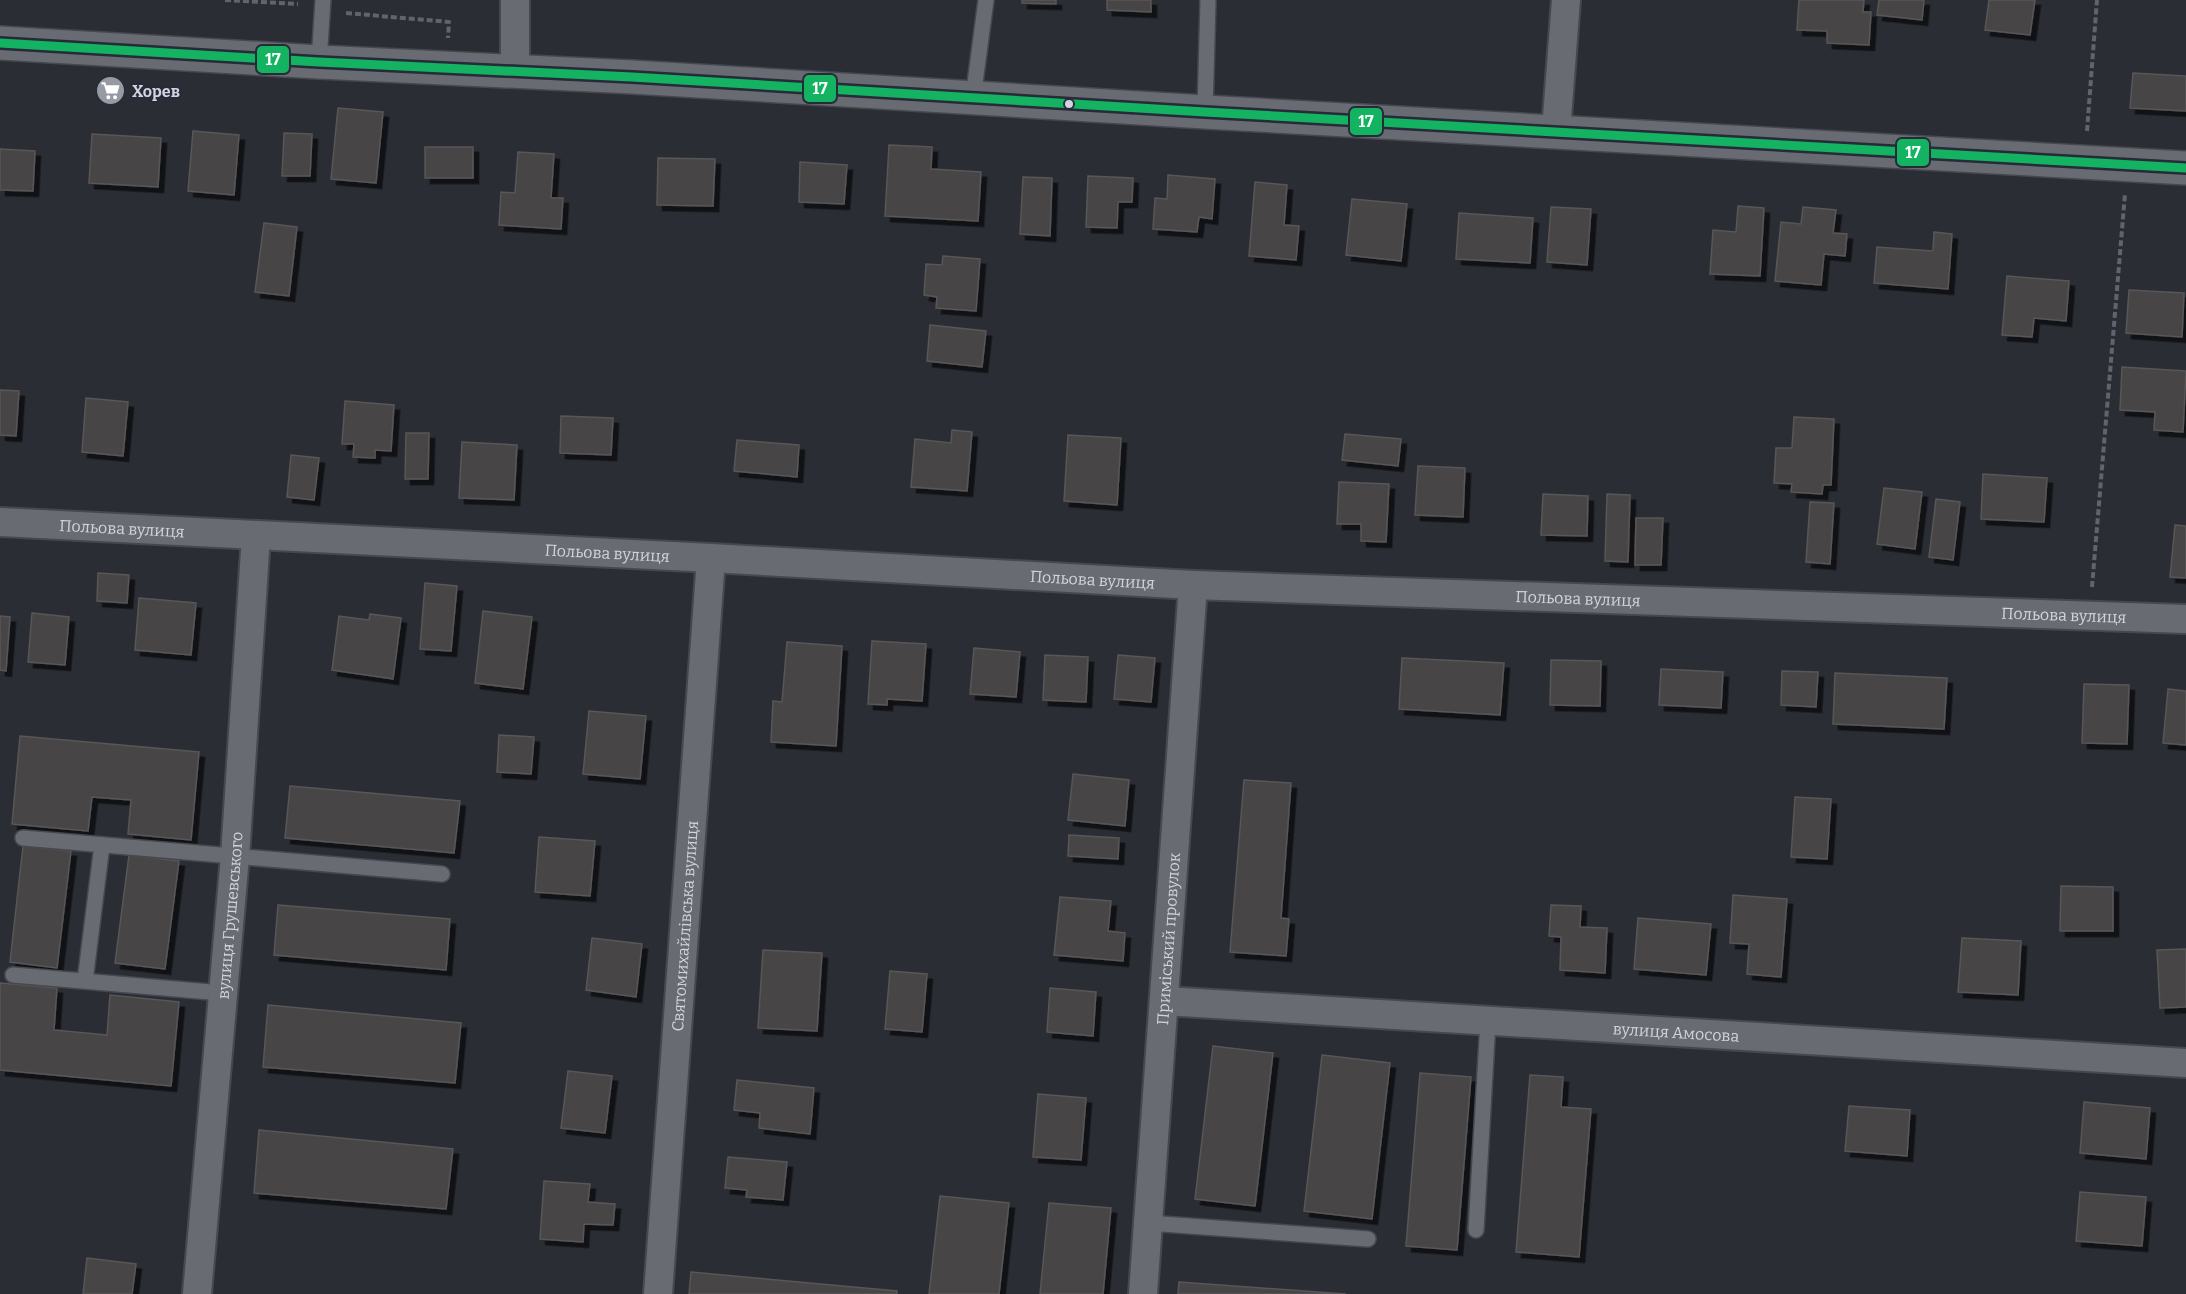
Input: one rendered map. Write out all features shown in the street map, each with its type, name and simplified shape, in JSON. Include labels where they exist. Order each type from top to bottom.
[{"type":"main road","points":[[0,43],[2186,168]]},
{"type":"street","points":[[515,0],[515,72]]},
{"type":"street","points":[[1556,132],[1566,0]]},
{"type":"street","name":"Польова вулиця","points":[[0,522],[1193,585],[2186,619]]},
{"type":"street","name":"вулиця Грушевського","points":[[197,1294],[235,856],[256,536]]},
{"type":"street","name":"Святомихайлівська вулиця","points":[[658,1294],[711,558]]},
{"type":"street","name":"Приміський провулок","points":[[1143,1294],[1193,585]]},
{"type":"street","name":"вулиця Амосова","points":[[1165,1001],[2186,1063]]},
{"type":"lane","points":[[319,62],[323,0]]},
{"type":"lane","points":[[973,98],[986,0]]},
{"type":"lane","points":[[1205,112],[1208,0]]},
{"type":"lane","points":[[23,838],[442,874]]},
{"type":"lane","points":[[85,981],[102,845]]},
{"type":"lane","points":[[13,975],[222,993]]},
{"type":"lane","points":[[1476,1230],[1488,1021]]},
{"type":"lane","points":[[1148,1223],[1368,1239]]},
{"type":"path","points":[[225,0],[298,4]]},
{"type":"path","points":[[2087,135],[2097,0]]},
{"type":"path","points":[[346,13],[449,22],[447,38],[459,39]]},
{"type":"path","points":[[2090,615],[2128,165]]},
{"type":"building","points":[[1022,0],[1056,0],[1056,4],[1022,3]]},
{"type":"building","points":[[1107,0],[1151,0],[1151,12],[1107,10]]},
{"type":"building","points":[[1799,0],[1864,0],[1863,12],[1871,12],[1869,45],[1827,43],[1827,31],[1797,30]]},
{"type":"building","points":[[1879,0],[1924,0],[1922,20],[1877,15]]},
{"type":"building","points":[[1989,0],[2035,0],[2030,35],[1985,30]]},
{"type":"building","points":[[2133,73],[2186,76],[2186,111],[2130,108]]},
{"type":"building","points":[[338,108],[383,112],[376,183],[331,179]]},
{"type":"building","points":[[193,131],[239,135],[234,195],[188,191]]},
{"type":"building","points":[[284,133],[312,134],[310,176],[282,176]]},
{"type":"building","points":[[92,134],[161,138],[158,187],[89,183]]},
{"type":"building","points":[[889,145],[932,147],[931,169],[981,172],[978,221],[885,216]]},
{"type":"building","points":[[425,147],[473,147],[473,178],[425,178]]},
{"type":"building","points":[[0,149],[35,151],[33,191],[0,190]]},
{"type":"building","points":[[518,152],[554,154],[551,198],[563,198],[561,229],[499,225],[501,192],[515,193]]},
{"type":"building","points":[[658,158],[715,159],[713,206],[657,205]]},
{"type":"building","points":[[800,162],[847,165],[844,204],[799,202]]},
{"type":"building","points":[[1168,175],[1215,179],[1212,219],[1199,217],[1197,232],[1153,229],[1155,198],[1167,199]]},
{"type":"building","points":[[1088,176],[1133,178],[1132,202],[1118,202],[1117,228],[1086,227]]},
{"type":"building","points":[[1023,177],[1052,178],[1050,236],[1020,234]]},
{"type":"building","points":[[1255,182],[1287,185],[1284,225],[1299,226],[1296,260],[1249,256]]},
{"type":"building","points":[[1352,199],[1407,204],[1401,261],[1346,255]]},
{"type":"building","points":[[1738,206],[1764,208],[1760,276],[1710,274],[1713,230],[1736,232]]},
{"type":"building","points":[[1551,207],[1591,209],[1587,265],[1547,262]]},
{"type":"building","points":[[1803,207],[1836,210],[1833,233],[1847,234],[1845,256],[1824,254],[1821,285],[1775,281],[1781,222],[1801,224]]},
{"type":"building","points":[[1459,213],[1533,218],[1530,263],[1456,259]]},
{"type":"building","points":[[264,223],[297,227],[289,296],[255,292]]},
{"type":"building","points":[[1934,232],[1952,234],[1948,289],[1874,283],[1877,247],[1933,251]]},
{"type":"building","points":[[943,256],[980,259],[976,311],[936,308],[937,297],[924,295],[926,264],[942,265]]},
{"type":"building","points":[[2007,276],[2069,281],[2066,321],[2034,318],[2032,337],[2002,335]]},
{"type":"building","points":[[2129,290],[2184,293],[2182,337],[2126,333]]},
{"type":"building","points":[[930,325],[986,331],[982,367],[927,361]]},
{"type":"building","points":[[2122,367],[2186,371],[2183,432],[2154,430],[2155,412],[2120,410]]},
{"type":"building","points":[[0,390],[19,391],[16,436],[0,435]]},
{"type":"building","points":[[86,398],[128,402],[123,456],[82,452]]},
{"type":"building","points":[[345,401],[394,405],[391,451],[375,450],[375,458],[353,457],[354,444],[342,444]]},
{"type":"building","points":[[561,416],[613,418],[611,455],[560,453]]},
{"type":"building","points":[[1794,417],[1834,419],[1831,485],[1823,485],[1822,494],[1791,492],[1792,484],[1774,483],[1776,448],[1792,448]]},
{"type":"building","points":[[952,430],[972,432],[967,491],[911,487],[915,439],[951,443]]},
{"type":"building","points":[[406,433],[429,433],[428,479],[405,479]]},
{"type":"building","points":[[1345,434],[1401,439],[1398,466],[1342,460]]},
{"type":"building","points":[[1068,435],[1121,438],[1117,505],[1064,501]]},
{"type":"building","points":[[737,440],[799,445],[797,477],[734,471]]},
{"type":"building","points":[[462,442],[517,445],[514,500],[459,498]]},
{"type":"building","points":[[291,455],[319,458],[314,500],[287,497]]},
{"type":"building","points":[[1418,466],[1465,468],[1463,517],[1415,515]]},
{"type":"building","points":[[1983,474],[2047,478],[2044,522],[1981,519]]},
{"type":"building","points":[[1339,482],[1389,484],[1386,542],[1361,541],[1361,524],[1337,524]]},
{"type":"building","points":[[1884,488],[1922,492],[1915,549],[1877,544]]},
{"type":"building","points":[[1543,494],[1588,496],[1587,536],[1541,535]]},
{"type":"building","points":[[1607,494],[1630,495],[1628,562],[1605,561]]},
{"type":"building","points":[[1936,499],[1960,502],[1953,560],[1929,557]]},
{"type":"building","points":[[1810,502],[1834,503],[1830,564],[1806,562]]},
{"type":"building","points":[[1636,518],[1663,518],[1661,565],[1635,565]]},
{"type":"building","points":[[2175,525],[2186,526],[2186,578],[2170,577]]},
{"type":"building","points":[[98,573],[129,575],[127,603],[97,601]]},
{"type":"building","points":[[425,583],[457,586],[451,651],[420,649]]},
{"type":"building","points":[[139,598],[196,603],[191,655],[135,650]]},
{"type":"building","points":[[483,611],[532,617],[523,689],[475,683]]},
{"type":"building","points":[[32,613],[69,617],[65,665],[28,662]]},
{"type":"building","points":[[370,614],[401,618],[393,679],[332,670],[339,616],[369,620]]},
{"type":"building","points":[[0,616],[10,617],[6,671],[0,670]]},
{"type":"building","points":[[872,641],[926,644],[922,701],[887,699],[887,705],[868,704]]},
{"type":"building","points":[[787,642],[842,646],[836,746],[771,742],[773,701],[782,702]]},
{"type":"building","points":[[974,648],[1020,652],[1016,697],[970,694]]},
{"type":"building","points":[[1045,655],[1088,657],[1086,702],[1043,700]]},
{"type":"building","points":[[1118,655],[1155,658],[1151,702],[1114,699]]},
{"type":"building","points":[[1402,658],[1504,663],[1500,715],[1399,709]]},
{"type":"building","points":[[1551,660],[1601,661],[1600,706],[1550,705]]},
{"type":"building","points":[[1661,669],[1723,672],[1721,708],[1659,705]]},
{"type":"building","points":[[1782,671],[1818,672],[1816,707],[1781,705]]},
{"type":"building","points":[[1835,673],[1947,678],[1944,729],[1833,724]]},
{"type":"building","points":[[2084,684],[2129,685],[2127,744],[2082,743]]},
{"type":"building","points":[[2168,689],[2186,691],[2186,745],[2163,743]]},
{"type":"building","points":[[589,711],[646,716],[640,779],[583,774]]},
{"type":"building","points":[[499,735],[534,737],[531,774],[497,772]]},
{"type":"building","points":[[20,736],[199,752],[191,840],[128,834],[131,800],[92,797],[88,831],[12,824]]},
{"type":"building","points":[[1073,774],[1129,780],[1125,826],[1068,820]]},
{"type":"building","points":[[1244,780],[1291,783],[1281,918],[1289,919],[1286,956],[1230,952]]},
{"type":"building","points":[[290,786],[460,801],[454,853],[285,838]]},
{"type":"building","points":[[1795,797],[1831,799],[1827,859],[1791,857]]},
{"type":"building","points":[[1069,835],[1119,838],[1118,859],[1068,856]]},
{"type":"building","points":[[539,837],[595,841],[590,896],[535,892]]},
{"type":"building","points":[[23,846],[71,851],[57,968],[10,962]]},
{"type":"building","points":[[129,855],[179,861],[165,969],[115,963]]},
{"type":"building","points":[[2061,886],[2113,887],[2113,931],[2060,931]]},
{"type":"building","points":[[1733,895],[1787,899],[1781,977],[1747,974],[1749,944],[1730,943]]},
{"type":"building","points":[[1060,897],[1111,901],[1108,931],[1125,933],[1123,961],[1054,955]]},
{"type":"building","points":[[278,905],[450,919],[446,970],[274,955]]},
{"type":"building","points":[[1551,905],[1581,906],[1580,927],[1607,928],[1605,973],[1560,970],[1561,937],[1549,936]]},
{"type":"building","points":[[1638,918],[1711,924],[1706,975],[1634,969]]},
{"type":"building","points":[[592,938],[642,944],[636,997],[586,990]]},
{"type":"building","points":[[1962,938],[2021,941],[2018,995],[1958,992]]},
{"type":"building","points":[[2186,949],[2186,1007],[2160,1008],[2157,950]]},
{"type":"building","points":[[763,950],[822,953],[817,1031],[758,1028]]},
{"type":"building","points":[[890,971],[927,974],[922,1032],[885,1029]]},
{"type":"building","points":[[0,983],[57,988],[54,1030],[107,1035],[110,995],[179,1002],[171,1086],[0,1070]]},
{"type":"building","points":[[1050,988],[1096,992],[1093,1036],[1047,1032]]},
{"type":"building","points":[[268,1005],[461,1023],[455,1083],[263,1067]]},
{"type":"building","points":[[1213,1046],[1273,1053],[1255,1206],[1195,1199]]},
{"type":"building","points":[[1322,1055],[1390,1063],[1372,1219],[1304,1211]]},
{"type":"building","points":[[568,1071],[612,1076],[605,1133],[561,1128]]},
{"type":"building","points":[[1420,1073],[1471,1077],[1457,1250],[1406,1246]]},
{"type":"building","points":[[1530,1075],[1563,1077],[1561,1107],[1591,1109],[1579,1257],[1516,1252]]},
{"type":"building","points":[[737,1080],[814,1088],[810,1134],[759,1128],[760,1113],[734,1110]]},
{"type":"building","points":[[1038,1094],[1086,1098],[1081,1160],[1033,1157]]},
{"type":"building","points":[[2084,1102],[2150,1108],[2146,1159],[2080,1153]]},
{"type":"building","points":[[1849,1106],[1910,1110],[1907,1156],[1845,1151]]},
{"type":"building","points":[[259,1130],[453,1149],[446,1209],[254,1193]]},
{"type":"building","points":[[728,1157],[787,1162],[783,1200],[746,1197],[747,1190],[725,1188]]},
{"type":"building","points":[[544,1181],[590,1184],[588,1202],[615,1204],[613,1225],[584,1224],[583,1242],[540,1239]]},
{"type":"building","points":[[2080,1192],[2146,1197],[2142,1246],[2076,1241]]},
{"type":"building","points":[[940,1196],[1009,1203],[999,1294],[929,1294]]},
{"type":"building","points":[[1049,1203],[1111,1208],[1103,1294],[1040,1294]]},
{"type":"building","points":[[87,1258],[136,1264],[132,1294],[83,1294]]},
{"type":"building","points":[[691,1272],[897,1291],[897,1294],[689,1294]]},
{"type":"building","points":[[1179,1282],[1346,1294],[1178,1294]]},
{"type":"transit line","name":"17","points":[[0,43],[319,62],[632,77],[2186,168]]},
{"type":"place","name":"Хорев","points":[[111,91]]}]
